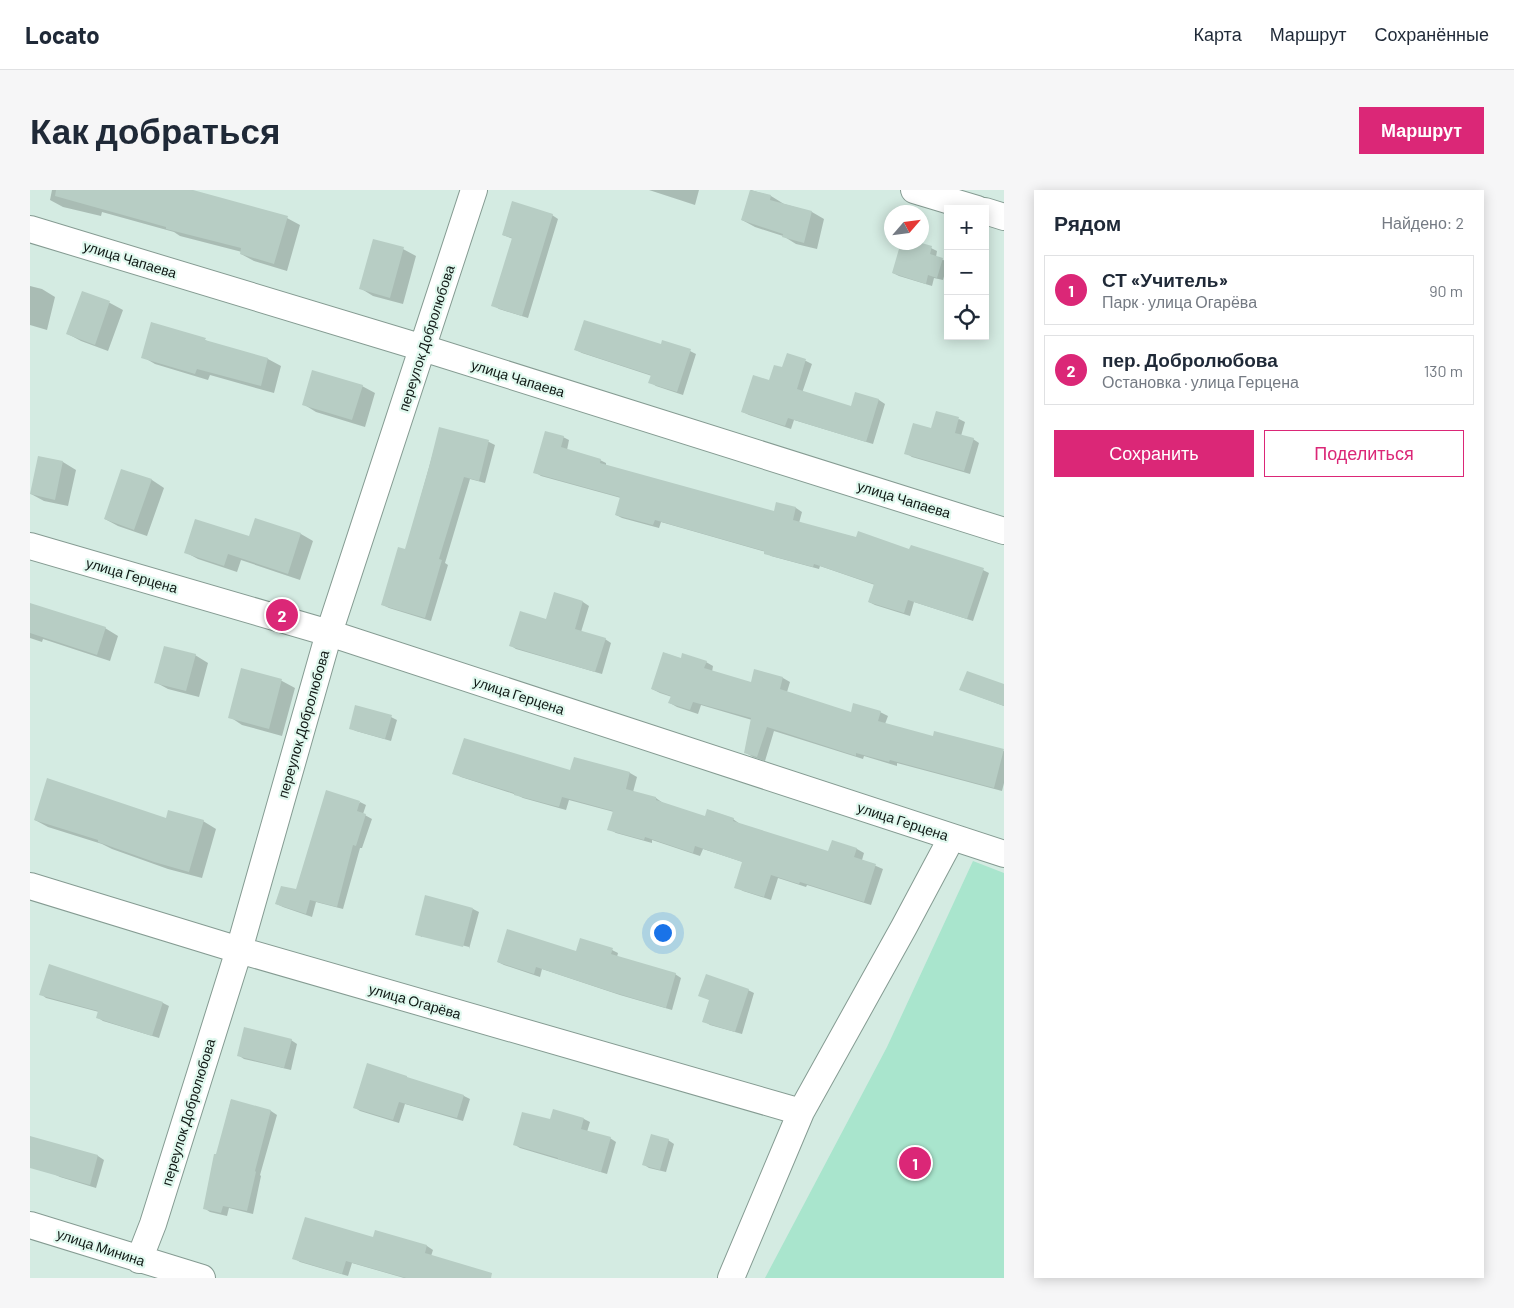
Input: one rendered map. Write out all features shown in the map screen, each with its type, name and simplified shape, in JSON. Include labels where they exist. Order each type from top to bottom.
[{"type":"street","name":"переулок Добролюбова","points":[[139,1260],[153,1224],[239,950],[329,633],[474,190]]},
{"type":"street","points":[[914,190],[964,205]]},
{"type":"street","points":[[989,212],[1004,217]]},
{"type":"street","name":"улица Чапаева","points":[[30,229],[423,348],[1004,531]]},
{"type":"street","name":"улица Герцена","points":[[30,546],[329,633],[1004,854]]},
{"type":"street","points":[[731,1278],[801,1112],[904,928],[952,837]]},
{"type":"street","name":"улица Огарёва","points":[[30,886],[239,950],[801,1112]]},
{"type":"street","name":"улица Минина","points":[[30,1225],[202,1278]]},
{"type":"green space","points":[[973,861],[1004,873],[1004,1278],[765,1278],[887,1047]]},
{"type":"building","points":[[56,190],[193,190],[288,216],[274,264],[240,254],[241,248],[166,229],[166,227],[55,196]]},
{"type":"building","points":[[750,190],[771,195],[770,200],[812,211],[804,243],[782,237],[783,234],[741,220]]},
{"type":"building","points":[[512,201],[553,214],[522,316],[491,306],[512,238],[502,235]]},
{"type":"building","points":[[373,239],[404,247],[390,298],[359,289]]},
{"type":"building","points":[[929,245],[932,246],[930,254],[943,258],[937,278],[928,275],[926,284],[892,273],[899,250],[929,250]]},
{"type":"building","points":[[82,291],[110,301],[95,345],[66,334]]},
{"type":"building","points":[[584,320],[661,344],[662,340],[691,349],[677,392],[648,383],[651,375],[574,350]]},
{"type":"building","points":[[151,322],[268,358],[261,386],[197,369],[195,374],[141,358]]},
{"type":"building","points":[[787,353],[806,359],[797,389],[851,406],[855,392],[879,399],[866,442],[788,418],[785,426],[741,412],[753,375],[769,380],[774,365],[782,367]]},
{"type":"building","points":[[312,370],[363,385],[352,420],[302,405]]},
{"type":"building","points":[[936,411],[959,417],[955,433],[974,438],[964,471],[904,454],[913,423],[931,428]]},
{"type":"building","points":[[439,427],[489,440],[479,481],[464,477],[439,559],[442,560],[425,618],[381,605],[398,547],[405,549]]},
{"type":"building","points":[[545,431],[564,436],[561,447],[601,459],[600,463],[774,511],[776,502],[796,507],[793,520],[856,537],[858,531],[909,549],[911,545],[984,568],[967,619],[908,600],[904,613],[868,602],[874,584],[814,564],[813,567],[764,554],[764,551],[655,520],[653,525],[615,515],[620,497],[533,473]]},
{"type":"building","points":[[38,456],[63,461],[55,500],[30,494]]},
{"type":"building","points":[[121,469],[152,479],[134,530],[104,519]]},
{"type":"building","points":[[255,518],[301,533],[288,574],[228,554],[224,566],[184,553],[195,519],[249,536]]},
{"type":"building","points":[[554,592],[583,601],[575,629],[606,638],[595,672],[509,646],[520,611],[546,619]]},
{"type":"building","points":[[30,603],[106,627],[97,655],[30,633]]},
{"type":"building","points":[[164,646],[196,654],[186,691],[154,683]]},
{"type":"building","points":[[663,652],[681,658],[682,653],[707,661],[704,668],[751,682],[754,669],[783,677],[780,689],[851,712],[853,703],[881,711],[878,721],[933,736],[934,731],[1004,749],[994,788],[890,760],[889,762],[856,753],[856,756],[767,727],[757,757],[744,753],[751,718],[693,702],[690,710],[668,703],[671,696],[651,689]]},
{"type":"building","points":[[241,668],[282,679],[269,729],[228,718]]},
{"type":"building","points":[[967,671],[1004,684],[1004,706],[959,690]]},
{"type":"building","points":[[355,705],[392,715],[385,739],[349,729]]},
{"type":"building","points":[[464,738],[570,770],[574,757],[630,772],[626,789],[656,797],[656,800],[705,816],[707,809],[734,818],[733,821],[828,851],[832,840],[857,848],[854,857],[876,864],[864,902],[771,875],[764,897],[734,888],[742,862],[695,846],[693,853],[645,837],[644,840],[607,830],[613,811],[562,797],[559,807],[514,795],[514,793],[452,774]]},
{"type":"building","points":[[47,778],[166,818],[168,810],[204,820],[189,872],[154,862],[98,842],[98,840],[34,820]]},
{"type":"building","points":[[326,790],[360,801],[357,811],[366,814],[356,846],[353,845],[337,907],[310,900],[306,914],[275,904],[281,886],[296,889]]},
{"type":"building","points":[[425,895],[473,908],[463,947],[415,935]]},
{"type":"building","points":[[507,929],[576,951],[580,938],[613,948],[611,954],[676,973],[666,1008],[536,967],[534,974],[497,962]]},
{"type":"building","points":[[49,964],[163,1002],[152,1036],[96,1018],[98,1011],[39,995]]},
{"type":"building","points":[[706,974],[749,989],[735,1032],[702,1022],[709,1000],[698,996]]},
{"type":"building","points":[[244,1027],[292,1039],[284,1068],[237,1056]]},
{"type":"building","points":[[367,1063],[464,1095],[457,1118],[399,1102],[393,1120],[353,1108]]},
{"type":"building","points":[[231,1099],[271,1110],[247,1211],[223,1206],[221,1213],[203,1209],[214,1154],[216,1154]]},
{"type":"building","points":[[553,1109],[584,1118],[581,1129],[611,1137],[601,1172],[513,1145],[522,1112],[550,1119]]},
{"type":"building","points":[[651,1134],[669,1139],[660,1170],[642,1165]]},
{"type":"building","points":[[30,1136],[98,1155],[90,1185],[30,1168]]},
{"type":"building","points":[[305,1217],[373,1237],[375,1230],[427,1245],[425,1253],[492,1273],[491,1278],[406,1278],[346,1261],[342,1274],[292,1259]]},
{"type":"place","name":"пер. Добролюбова","points":[[282,615]]},
{"type":"place","name":"СТ «Учитель»","points":[[915,1163]]}]
